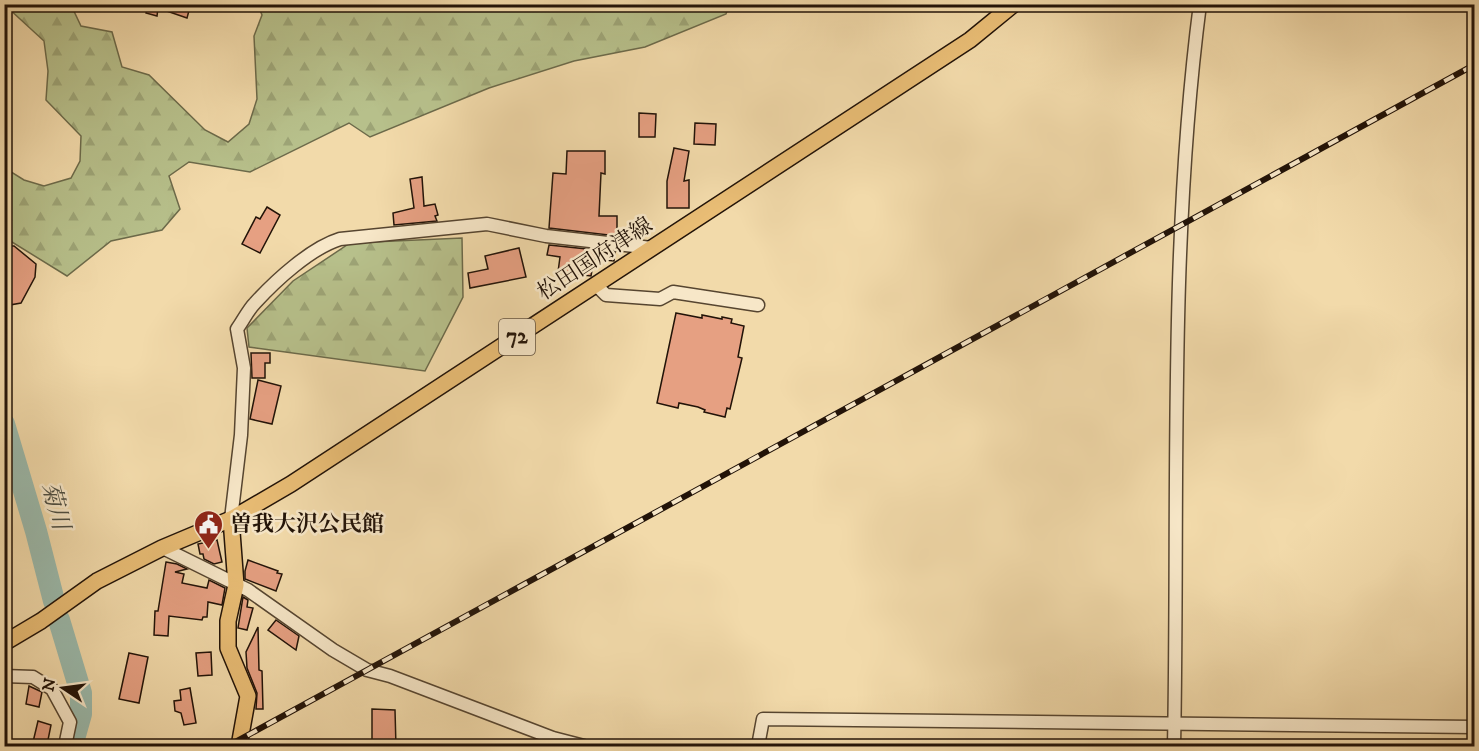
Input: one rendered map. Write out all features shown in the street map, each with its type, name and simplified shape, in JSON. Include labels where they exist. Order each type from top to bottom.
[{"type":"main road","name":"松田国府津線","points":[[4,643],[41,621],[97,581],[163,548],[231,519],[291,484],[970,40],[1014,4]]},
{"type":"main road","points":[[231,519],[236,585],[228,621],[228,648],[248,696],[239,747]]},
{"type":"street","points":[[1174,747],[1180,227],[1192,63],[1200,4]]},
{"type":"street","points":[[231,519],[241,435],[244,368],[237,329],[254,304],[312,253],[340,239],[487,224],[546,236],[652,248]]},
{"type":"street","points":[[596,285],[606,295],[660,299],[673,292],[758,305]]},
{"type":"street","points":[[163,548],[248,590],[333,650],[367,670],[390,676],[553,738],[584,747]]},
{"type":"street","points":[[4,676],[33,677],[52,689],[70,722],[65,747]]},
{"type":"street","points":[[758,747],[763,718],[1474,727]]},
{"type":"green space","points":[[8,4],[71,5],[81,26],[112,32],[122,67],[149,75],[205,130],[228,142],[249,124],[257,99],[254,36],[262,15],[258,5],[729,5],[726,14],[645,47],[574,61],[489,88],[370,137],[349,123],[250,172],[189,162],[169,176],[180,209],[162,230],[111,241],[67,276],[5,240],[5,168],[24,180],[44,186],[71,178],[80,161],[81,136],[46,100],[48,71],[44,41],[7,7]]},
{"type":"green space","points":[[462,238],[463,297],[425,371],[249,347],[247,328],[293,281],[350,243]]},
{"type":"building","points":[[148,4],[184,4],[190,7],[187,18],[158,8],[157,16],[146,13]]},
{"type":"building","points":[[639,113],[656,114],[655,137],[639,137]]},
{"type":"building","points":[[695,123],[716,124],[715,145],[694,144]]},
{"type":"building","points":[[674,148],[689,151],[684,181],[689,180],[689,208],[667,208],[667,181]]},
{"type":"building","points":[[567,151],[605,151],[605,174],[601,173],[599,216],[617,216],[617,236],[549,228],[553,173],[566,174]]},
{"type":"building","points":[[422,177],[424,206],[435,204],[437,221],[394,225],[393,213],[414,208],[410,179]]},
{"type":"building","points":[[267,207],[280,215],[260,253],[242,244],[256,217],[260,219]]},
{"type":"building","points":[[549,245],[615,252],[614,261],[594,259],[591,276],[558,272],[560,257],[547,255]]},
{"type":"building","points":[[4,246],[14,246],[36,264],[35,277],[21,303],[4,306]]},
{"type":"building","points":[[519,248],[526,277],[470,288],[468,273],[488,269],[485,256]]},
{"type":"building","points":[[676,313],[702,318],[702,315],[722,319],[722,317],[732,319],[731,323],[744,326],[738,357],[742,358],[730,409],[727,408],[725,417],[679,403],[678,408],[657,403]]},
{"type":"building","points":[[251,353],[270,353],[270,363],[265,363],[265,378],[252,378]]},
{"type":"building","points":[[258,380],[281,386],[272,424],[250,419]]},
{"type":"building","name":"曽我大沢公民館","points":[[217,540],[222,562],[214,564],[200,554],[198,544]]},
{"type":"building","points":[[248,560],[282,574],[276,591],[245,579]]},
{"type":"building","points":[[166,562],[187,569],[175,572],[184,574],[182,583],[207,588],[209,580],[225,588],[222,605],[208,602],[207,617],[203,617],[202,620],[169,616],[168,636],[154,635],[155,611],[158,611]]},
{"type":"building","points":[[243,597],[248,600],[247,607],[253,608],[247,630],[238,628]]},
{"type":"building","points":[[276,620],[299,636],[296,650],[268,630]]},
{"type":"building","points":[[258,627],[263,709],[256,709],[257,693],[247,668],[246,652]]},
{"type":"building","points":[[211,652],[212,675],[198,676],[196,653]]},
{"type":"building","points":[[129,653],[148,657],[139,703],[119,699]]},
{"type":"building","points":[[29,686],[42,692],[39,707],[26,704]]},
{"type":"building","points":[[190,688],[196,723],[184,725],[181,713],[175,711],[174,701],[181,700],[180,690]]},
{"type":"building","points":[[372,709],[395,710],[396,747],[372,747]]},
{"type":"building","points":[[38,721],[51,725],[48,740],[40,744],[33,742]]},
{"type":"waterway","name":"菊川","points":[[4,424],[54,601]]},
{"type":"waterway","name":"菊川","points":[[59,620],[81,693],[81,714],[72,746]]},
{"type":"railway","points":[[228,746],[1474,65]]},
{"type":"place","name":"曽我大沢公民館","points":[[209,550]]}]
